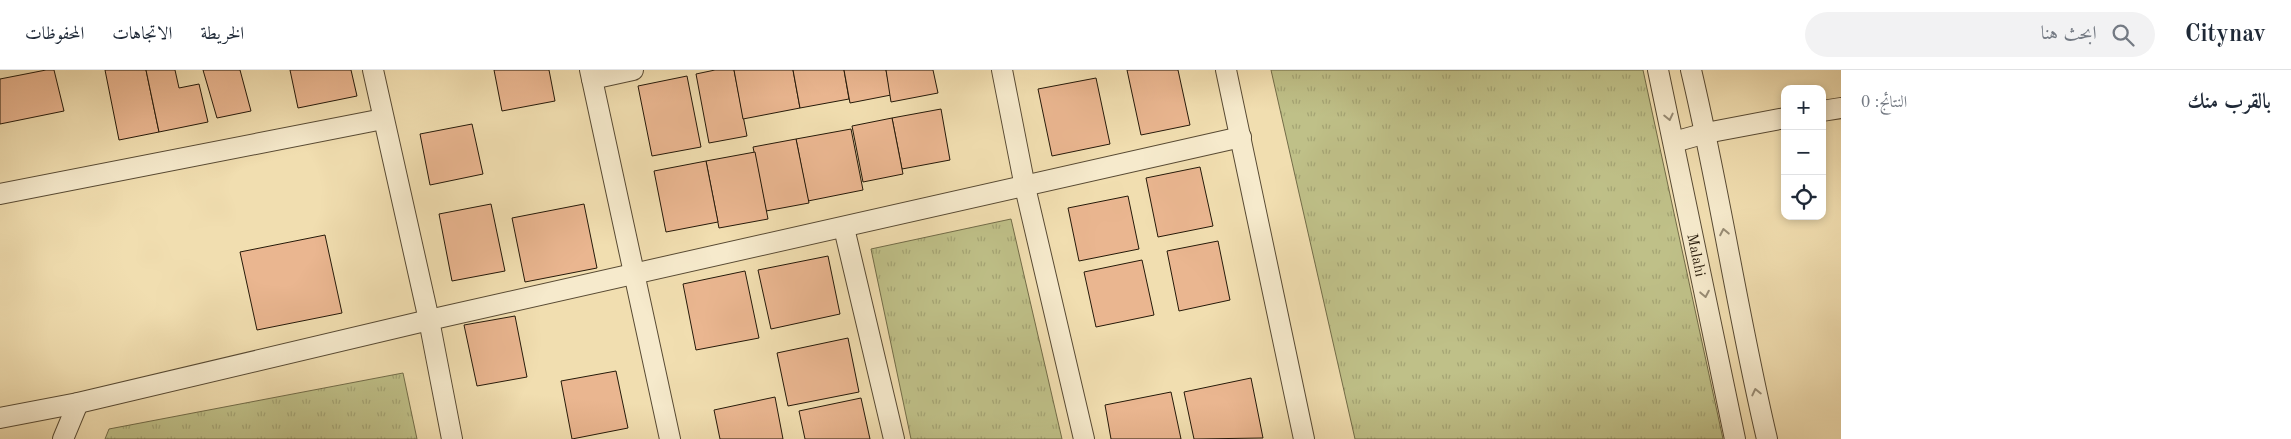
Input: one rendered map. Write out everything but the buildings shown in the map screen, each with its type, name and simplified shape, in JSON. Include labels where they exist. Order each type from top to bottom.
[{"type":"street","points":[[373,70],[429,320],[452,439]]},
{"type":"street","points":[[633,70],[591,74],[670,439]]},
{"type":"street","points":[[1002,70],[1025,187],[1084,439]]},
{"type":"street","points":[[1226,70],[1304,439]]},
{"type":"street","name":"Malahi","points":[[1658,70],[1735,439]]},
{"type":"street","name":"Malahi","points":[[1691,70],[1706,133],[1750,370],[1767,439]]},
{"type":"street","points":[[1826,110],[1841,108]]},
{"type":"street","points":[[0,194],[383,119]]},
{"type":"street","points":[[1674,142],[1706,133],[1781,119]]},
{"type":"street","points":[[0,418],[78,403],[429,320],[1241,137]]},
{"type":"street","points":[[844,228],[894,439]]},
{"type":"street","points":[[63,439],[78,403]]},
{"type":"green space","points":[[1271,70],[1643,70],[1723,439],[1355,439]]},
{"type":"green space","points":[[1011,219],[1062,439],[911,439],[871,249]]},
{"type":"green space","points":[[403,373],[417,439],[105,439],[109,429]]}]
